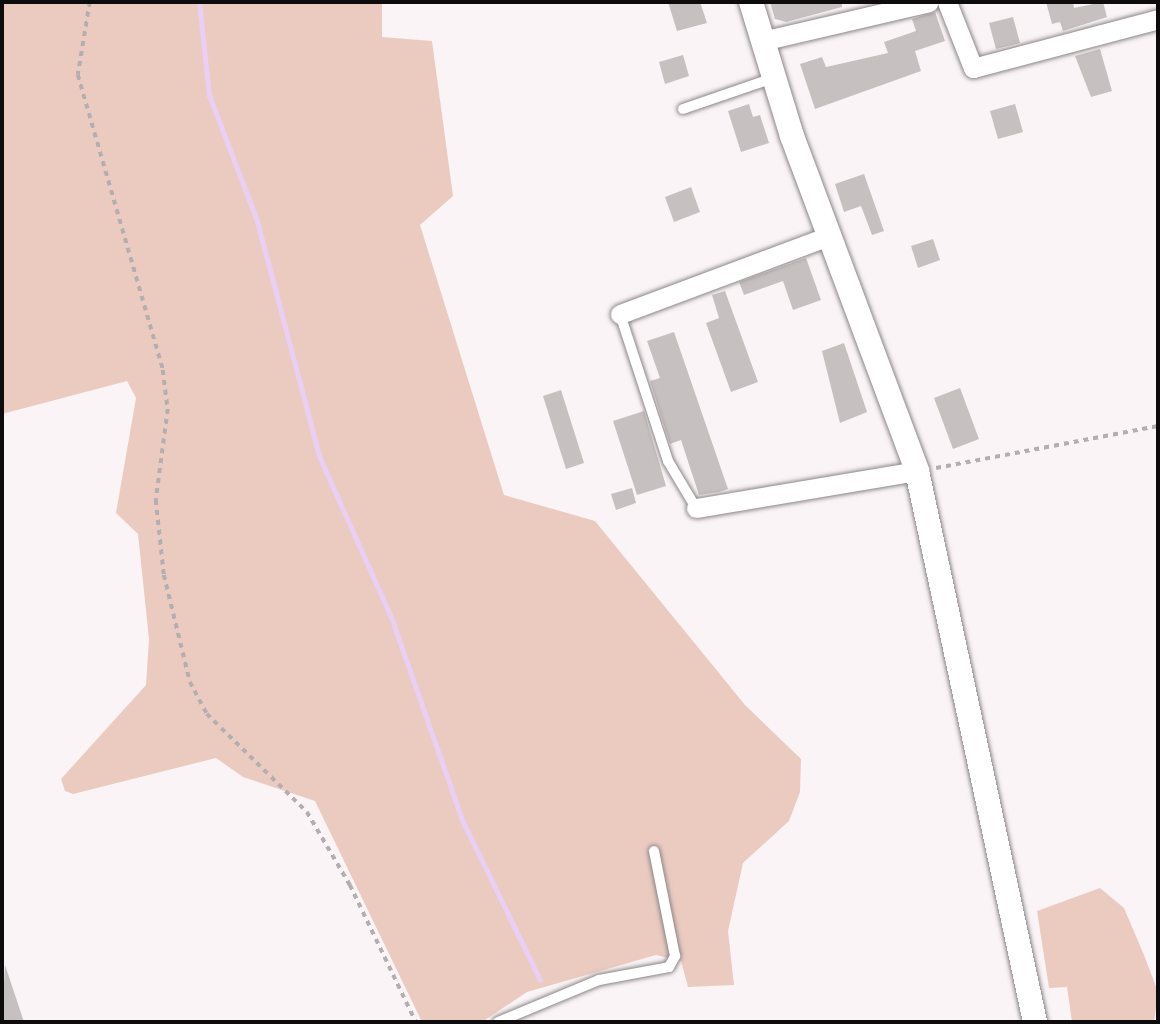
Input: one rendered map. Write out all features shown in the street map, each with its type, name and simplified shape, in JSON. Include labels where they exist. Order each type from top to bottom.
[{"type":"street","points":[[751,2],[773,78],[917,471],[1035,1022]]},
{"type":"street","points":[[762,41],[929,2]]},
{"type":"street","points":[[947,2],[973,68],[1158,19]]},
{"type":"street","points":[[620,314],[829,236]]},
{"type":"street","points":[[696,508],[917,471]]},
{"type":"lane","points":[[683,109],[773,78]]},
{"type":"lane","points":[[620,314],[668,461],[696,508]]},
{"type":"lane","points":[[498,1022],[599,980],[668,967],[675,956],[654,851]]},
{"type":"path","points":[[90,2],[78,75],[163,370],[168,409],[156,500],[164,575],[190,682],[207,714],[307,812],[350,885],[416,1022]]},
{"type":"path","points":[[917,471],[1158,426]]},
{"type":"shaded area","points":[[2,2],[382,2],[382,37],[432,41],[453,196],[420,225],[504,495],[595,521],[745,705],[801,759],[800,792],[789,821],[743,863],[728,931],[734,985],[688,987],[681,961],[656,955],[527,992],[482,1022],[422,1022],[315,801],[243,777],[216,758],[73,794],[65,791],[61,779],[146,685],[149,639],[138,534],[116,513],[136,398],[127,381],[2,414]]},
{"type":"shaded area","points":[[1100,888],[1124,908],[1144,955],[1158,992],[1154,1022],[1072,1022],[1067,987],[1049,988],[1037,911]]},
{"type":"building","points":[[668,2],[700,2],[707,23],[677,31]]},
{"type":"building","points":[[770,2],[842,2],[842,7],[786,22],[775,19]]},
{"type":"building","points":[[1046,2],[1073,2],[1074,8],[1103,2],[1107,17],[1063,31],[1060,22],[1052,24]]},
{"type":"building","points":[[935,12],[945,41],[915,51],[921,71],[815,109],[800,64],[822,57],[826,67],[888,53],[884,42],[916,31],[912,19]]},
{"type":"building","points":[[1013,17],[1020,43],[996,49],[989,23]]},
{"type":"building","points":[[1100,49],[1112,91],[1091,97],[1075,56]]},
{"type":"building","points":[[683,55],[689,76],[665,84],[659,62]]},
{"type":"building","points":[[749,104],[753,117],[760,115],[769,143],[741,152],[728,111]]},
{"type":"building","points":[[1015,104],[1023,132],[998,139],[990,111]]},
{"type":"building","points":[[864,174],[884,231],[872,235],[861,206],[844,212],[835,184]]},
{"type":"building","points":[[691,187],[700,212],[674,222],[665,197]]},
{"type":"building","points":[[933,239],[940,260],[918,268],[911,246]]},
{"type":"building","points":[[806,258],[821,300],[793,310],[783,281],[744,295],[739,282]]},
{"type":"building","points":[[725,291],[758,382],[731,392],[706,323],[719,318],[712,295]]},
{"type":"building","points":[[674,332],[728,489],[719,492],[699,495],[681,440],[670,444],[650,381],[660,378],[647,341]]},
{"type":"building","points":[[844,343],[867,412],[840,423],[822,351]]},
{"type":"building","points":[[960,388],[979,439],[953,449],[934,398]]},
{"type":"building","points":[[561,390],[584,463],[566,469],[543,396]]},
{"type":"building","points":[[644,411],[666,486],[637,495],[613,421]]},
{"type":"building","points":[[632,488],[636,503],[616,510],[611,494]]},
{"type":"building","points":[[5,965],[24,1022],[2,1022]]},
{"type":"waterway","points":[[199,2],[209,95],[257,221],[319,456],[391,617],[462,820],[540,980]]}]
